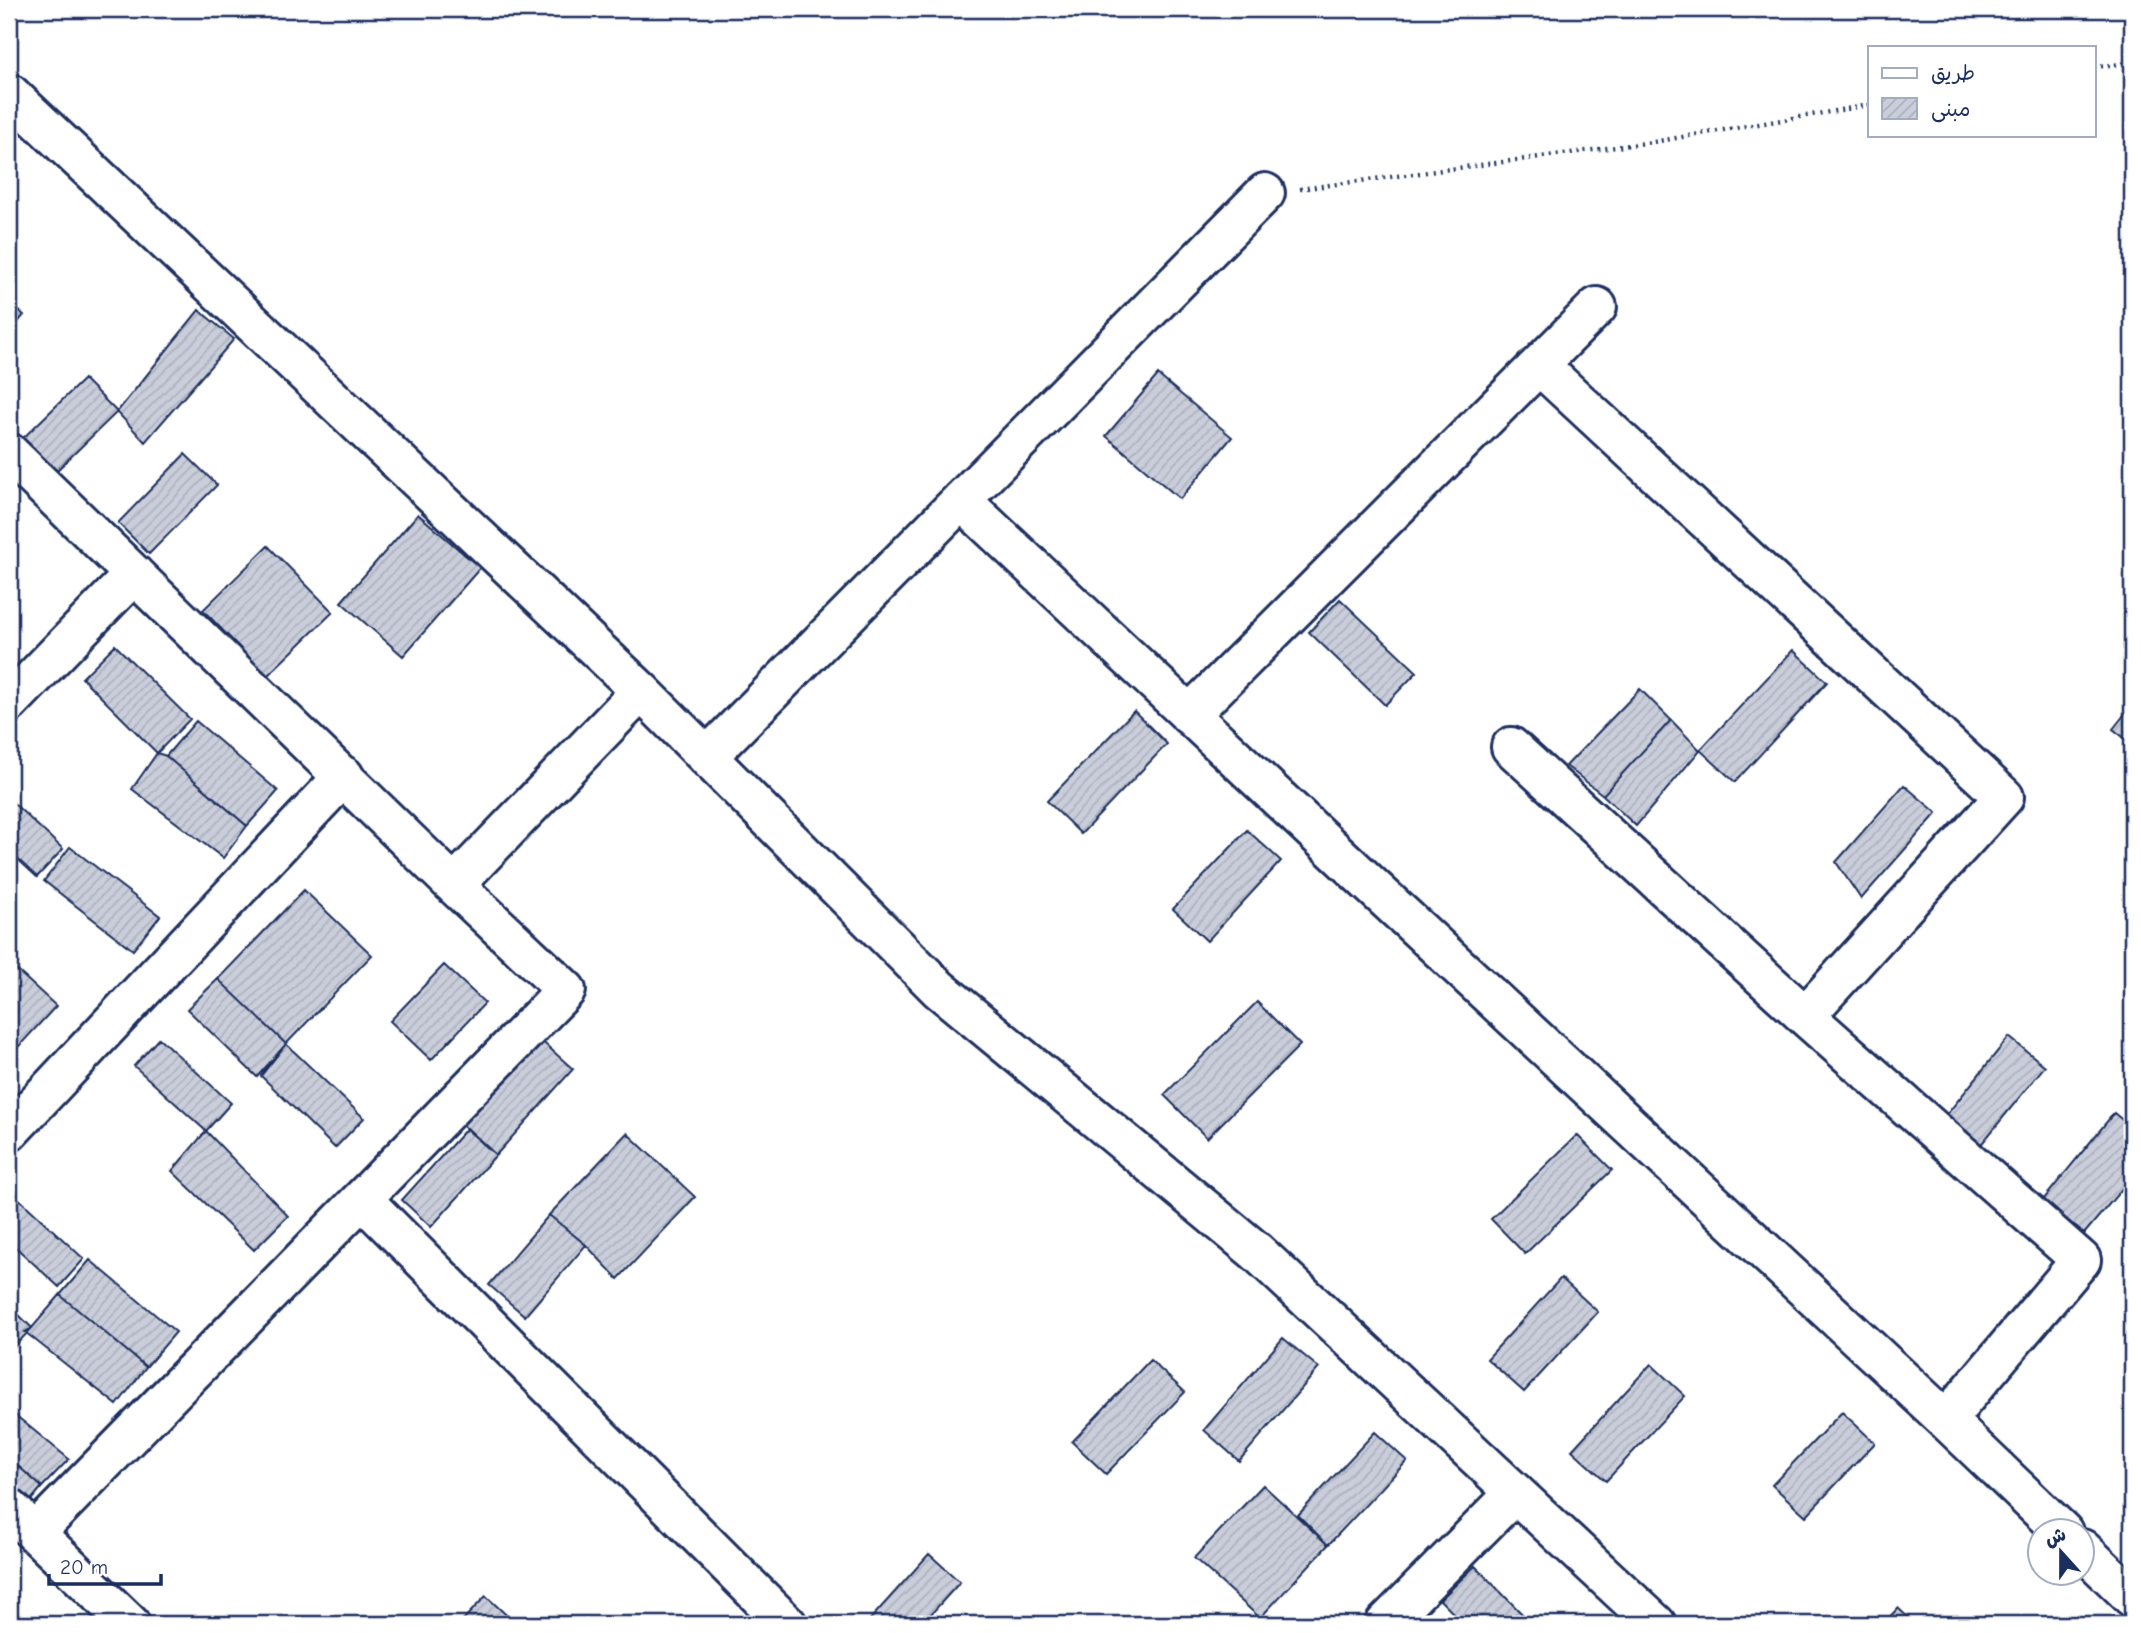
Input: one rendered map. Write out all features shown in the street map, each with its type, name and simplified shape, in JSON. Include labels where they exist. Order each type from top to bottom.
[{"type":"street","points":[[9,93],[641,691],[939,989],[1257,1252],[1656,1624]]},
{"type":"street","points":[[707,757],[1265,193]]},
{"type":"street","points":[[1189,715],[1597,307]]},
{"type":"street","points":[[1539,365],[2004,797],[1805,1016]]},
{"type":"street","points":[[9,453],[344,776],[454,886],[566,990],[362,1199],[22,1520],[130,1624]]},
{"type":"street","points":[[961,500],[2049,1518]]},
{"type":"street","points":[[9,703],[134,574]]},
{"type":"street","points":[[454,886],[641,691]]},
{"type":"street","points":[[1511,747],[1805,1016],[2081,1260],[1946,1420]]},
{"type":"street","points":[[9,1132],[344,776]]},
{"type":"street","points":[[362,1199],[787,1624]]},
{"type":"street","points":[[1385,1624],[1515,1493]]},
{"type":"street","points":[[2096,1563],[2132,1597]]},
{"type":"path","points":[[2096,67],[2132,63]]},
{"type":"path","points":[[1265,193],[1653,142],[1868,105]]},
{"type":"building","points":[[9,302],[24,315],[9,333]]},
{"type":"building","points":[[199,310],[234,339],[145,442],[117,412]]},
{"type":"building","points":[[1158,375],[1232,437],[1180,499],[1106,436]]},
{"type":"building","points":[[84,379],[117,412],[51,476],[19,442]]},
{"type":"building","points":[[185,454],[217,485],[149,554],[118,523]]},
{"type":"building","points":[[418,514],[480,568],[403,656],[341,602]]},
{"type":"building","points":[[268,546],[333,612],[267,676],[203,610]]},
{"type":"building","points":[[1340,599],[1417,672],[1385,705],[1309,632]]},
{"type":"building","points":[[115,645],[190,719],[157,753],[82,678]]},
{"type":"building","points":[[1793,650],[1827,682],[1735,782],[1700,750]]},
{"type":"building","points":[[1640,689],[1671,720],[1603,795],[1566,766]]},
{"type":"building","points":[[2132,705],[2132,744],[2113,729]]},
{"type":"building","points":[[1134,711],[1167,744],[1081,834],[1047,801]]},
{"type":"building","points":[[1671,720],[1700,750],[1636,826],[1603,795]]},
{"type":"building","points":[[196,721],[278,791],[247,826],[166,756]]},
{"type":"building","points":[[157,753],[166,756],[247,826],[223,858],[132,789]]},
{"type":"building","points":[[1904,785],[1937,813],[1861,899],[1836,862]]},
{"type":"building","points":[[9,799],[63,849],[37,877],[9,851]]},
{"type":"building","points":[[1247,830],[1281,861],[1207,941],[1173,909]]},
{"type":"building","points":[[70,847],[160,916],[133,950],[44,881]]},
{"type":"building","points":[[304,890],[372,955],[286,1044],[218,979]]},
{"type":"building","points":[[9,963],[56,1006],[9,1057]]},
{"type":"building","points":[[444,965],[485,1003],[431,1060],[390,1021]]},
{"type":"building","points":[[218,979],[286,1044],[257,1077],[187,1009]]},
{"type":"building","points":[[1257,1002],[1300,1045],[1207,1138],[1164,1095]]},
{"type":"building","points":[[536,1036],[573,1069],[496,1155],[457,1121]]},
{"type":"building","points":[[2009,1037],[2045,1066],[1979,1147],[1943,1119]]},
{"type":"building","points":[[159,1038],[231,1103],[206,1131],[134,1066]]},
{"type":"building","points":[[286,1044],[364,1118],[335,1148],[261,1076]]},
{"type":"building","points":[[2114,1113],[2132,1128],[2132,1177],[2084,1234],[2043,1200]]},
{"type":"building","points":[[467,1128],[496,1155],[431,1227],[402,1200]]},
{"type":"building","points":[[206,1131],[288,1216],[254,1250],[172,1171]]},
{"type":"building","points":[[627,1133],[695,1197],[618,1279],[586,1245],[549,1215]]},
{"type":"building","points":[[1577,1135],[1612,1170],[1525,1254],[1491,1219]]},
{"type":"building","points":[[17,1197],[84,1259],[59,1287],[9,1241],[9,1205]]},
{"type":"building","points":[[549,1215],[586,1245],[525,1316],[489,1285]]},
{"type":"building","points":[[90,1260],[176,1332],[146,1367],[60,1295]]},
{"type":"building","points":[[1561,1278],[1598,1312],[1524,1392],[1487,1359]]},
{"type":"building","points":[[60,1295],[146,1367],[117,1405],[25,1332],[32,1328]]},
{"type":"building","points":[[9,1305],[32,1328],[9,1352]]},
{"type":"building","points":[[1283,1338],[1319,1368],[1239,1461],[1204,1430]]},
{"type":"building","points":[[1150,1360],[1185,1392],[1106,1474],[1072,1442]]},
{"type":"building","points":[[1651,1364],[1685,1396],[1606,1481],[1572,1450]]},
{"type":"building","points":[[9,1410],[69,1459],[42,1487],[9,1458]]},
{"type":"building","points":[[1842,1412],[1875,1443],[1806,1516],[1772,1485]]},
{"type":"building","points":[[1375,1432],[1407,1461],[1328,1545],[1298,1515]]},
{"type":"building","points":[[9,1458],[42,1487],[22,1511],[9,1500]]},
{"type":"building","points":[[1263,1485],[1328,1545],[1260,1618],[1194,1558]]},
{"type":"building","points":[[929,1554],[960,1582],[922,1624],[866,1624]]},
{"type":"building","points":[[1475,1566],[1532,1624],[1464,1624],[1440,1600]]},
{"type":"building","points":[[486,1596],[516,1624],[459,1624]]},
{"type":"building","points":[[1898,1608],[1915,1624],[1883,1624]]}]
